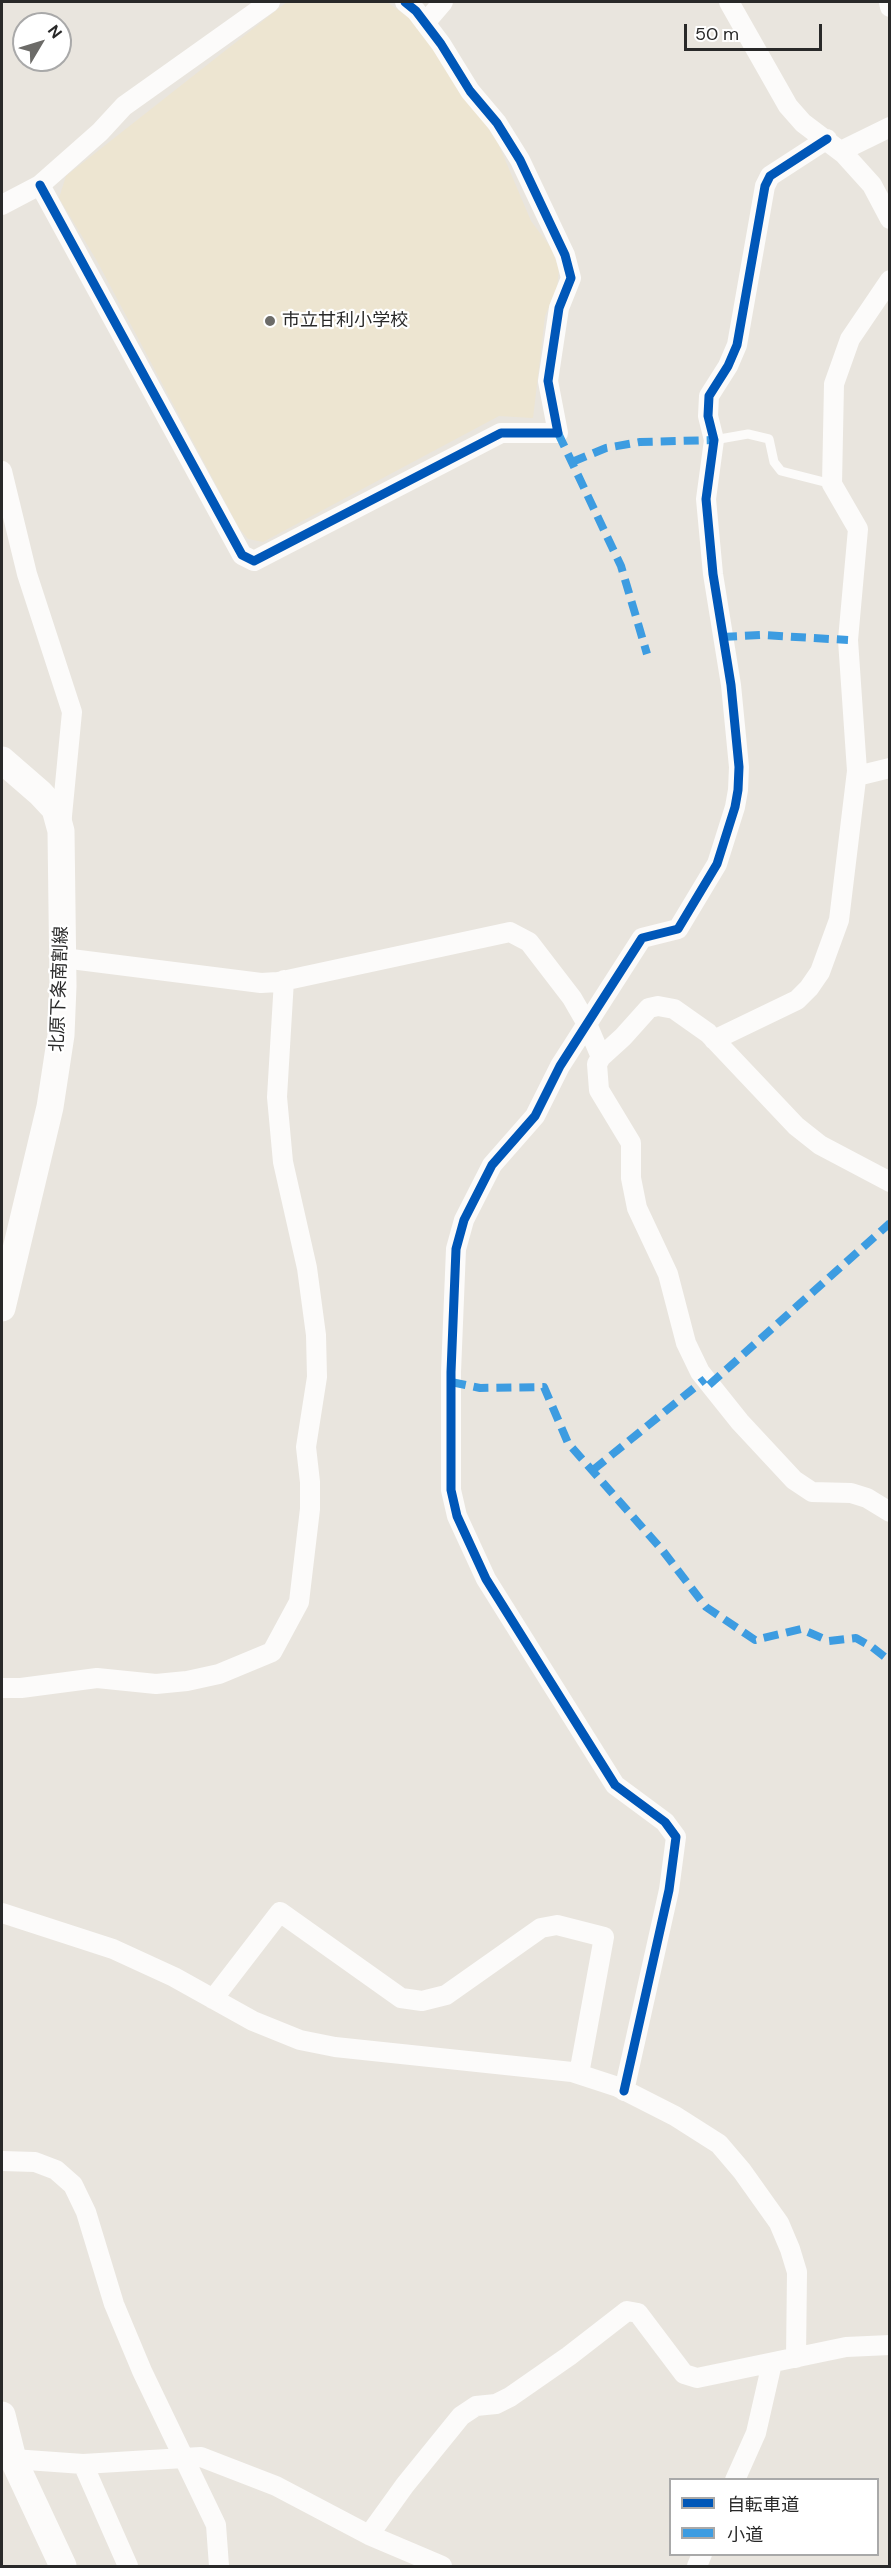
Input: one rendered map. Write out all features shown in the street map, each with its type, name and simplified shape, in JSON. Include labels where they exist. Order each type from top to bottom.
[{"type":"main road","name":"北原下条南割線","points":[[2,760],[55,809],[61,831],[63,958],[62,1035],[50,1107],[2,1308]]},
{"type":"main road","points":[[3,2426],[13,2459],[63,2566]]},
{"type":"street","points":[[2,205],[40,185],[99,132],[124,106],[267,2]]},
{"type":"street","points":[[40,185],[242,555],[254,561],[501,433],[558,433],[548,381],[559,308],[571,278],[565,255],[520,160],[497,123],[470,91],[424,23],[405,2]]},
{"type":"street","points":[[424,23],[443,2]]},
{"type":"street","points":[[729,2],[788,106],[803,123],[834,145],[872,184],[890,219]]},
{"type":"street","points":[[889,2],[890,7]]},
{"type":"street","points":[[624,2091],[669,1890],[676,1838],[665,1822],[615,1785],[486,1579],[457,1516],[451,1490],[451,1372],[456,1249],[464,1220],[492,1165],[534,1116],[560,1066],[642,938],[678,929],[717,864],[735,807],[739,767],[731,685],[713,574],[706,499],[714,440],[708,416],[710,396],[728,366],[737,345],[765,186],[770,176],[834,145],[890,127]]},
{"type":"street","points":[[714,1040],[797,1000],[820,972],[839,920],[857,776],[848,640],[858,529],[832,484],[834,384],[850,339],[889,284]]},
{"type":"street","points":[[2,471],[27,574],[72,712],[61,831]]},
{"type":"street","points":[[857,776],[890,768]]},
{"type":"street","points":[[63,958],[261,983],[510,932],[529,942],[572,998],[587,1024],[601,1057]]},
{"type":"street","points":[[2,1688],[21,1688],[97,1678],[156,1684],[187,1681],[219,1674],[272,1652],[299,1602],[310,1509],[306,1447],[317,1377],[316,1335],[307,1268],[283,1162],[277,1097],[284,980]]},
{"type":"street","points":[[890,1182],[820,1145],[796,1126],[714,1040],[674,1009],[658,1006],[649,1008],[601,1057],[597,1064],[596,1082],[631,1143],[631,1178],[637,1208],[668,1274],[686,1343],[700,1372],[740,1422],[794,1480],[812,1492],[851,1493],[890,1512]]},
{"type":"street","points":[[213,1999],[280,1912],[401,1998],[422,2001],[446,1995],[541,1928],[557,1925],[604,1937],[579,2074]]},
{"type":"street","points":[[2,1913],[113,1949],[174,1977],[254,2021],[300,2040],[579,2074],[624,2091],[675,2116],[719,2145],[742,2171],[779,2223],[797,2272],[796,2358]]},
{"type":"street","points":[[2,2161],[35,2162],[56,2170],[74,2185],[86,2212],[114,2304],[142,2372],[216,2525],[219,2566]]},
{"type":"street","points":[[369,2535],[405,2485],[461,2416],[476,2406],[496,2404],[510,2397],[569,2356],[627,2311],[638,2313],[684,2374],[697,2378],[846,2347],[890,2345]]},
{"type":"street","points":[[736,2478],[756,2433],[772,2363]]},
{"type":"street","points":[[13,2459],[83,2464],[201,2457],[276,2486],[369,2535],[441,2566]]},
{"type":"street","points":[[83,2464],[128,2566]]},
{"type":"lane","points":[[714,440],[748,434],[769,439],[774,462],[781,471],[832,484]]},
{"type":"shaded area","points":[[287,2],[387,2],[418,24],[498,143],[531,221],[552,249],[559,269],[557,288],[545,316],[533,418],[499,416],[263,542],[248,539],[239,528],[97,261],[59,198],[66,176]]},
{"type":"marked path","points":[[558,433],[621,566],[647,654]]},
{"type":"marked path","points":[[572,462],[606,448],[640,442],[714,440]]},
{"type":"marked path","points":[[722,637],[762,635],[848,640]]},
{"type":"marked path","points":[[709,1385],[890,1223]]},
{"type":"marked path","points":[[593,1470],[705,1379]]},
{"type":"marked path","points":[[451,1382],[480,1388],[544,1387],[568,1443],[663,1551],[706,1607],[755,1640],[801,1629],[829,1641],[856,1638],[890,1661]]},
{"type":"cycle path","points":[[40,185],[242,555],[254,561],[501,433],[558,433],[548,381],[559,308],[571,278],[565,255],[520,160],[497,123],[470,91],[441,44],[416,11],[405,2]]},
{"type":"cycle path","points":[[624,2091],[669,1890],[676,1837],[665,1822],[615,1785],[486,1579],[457,1516],[451,1490],[451,1372],[456,1249],[464,1220],[492,1165],[535,1116],[560,1066],[642,938],[678,929],[717,864],[735,807],[739,767],[731,685],[713,574],[706,499],[714,440],[708,416],[709,396],[728,366],[737,345],[765,186],[770,176],[827,139]]},
{"type":"place","name":"市立甘利小学校","points":[[270,321]]}]
